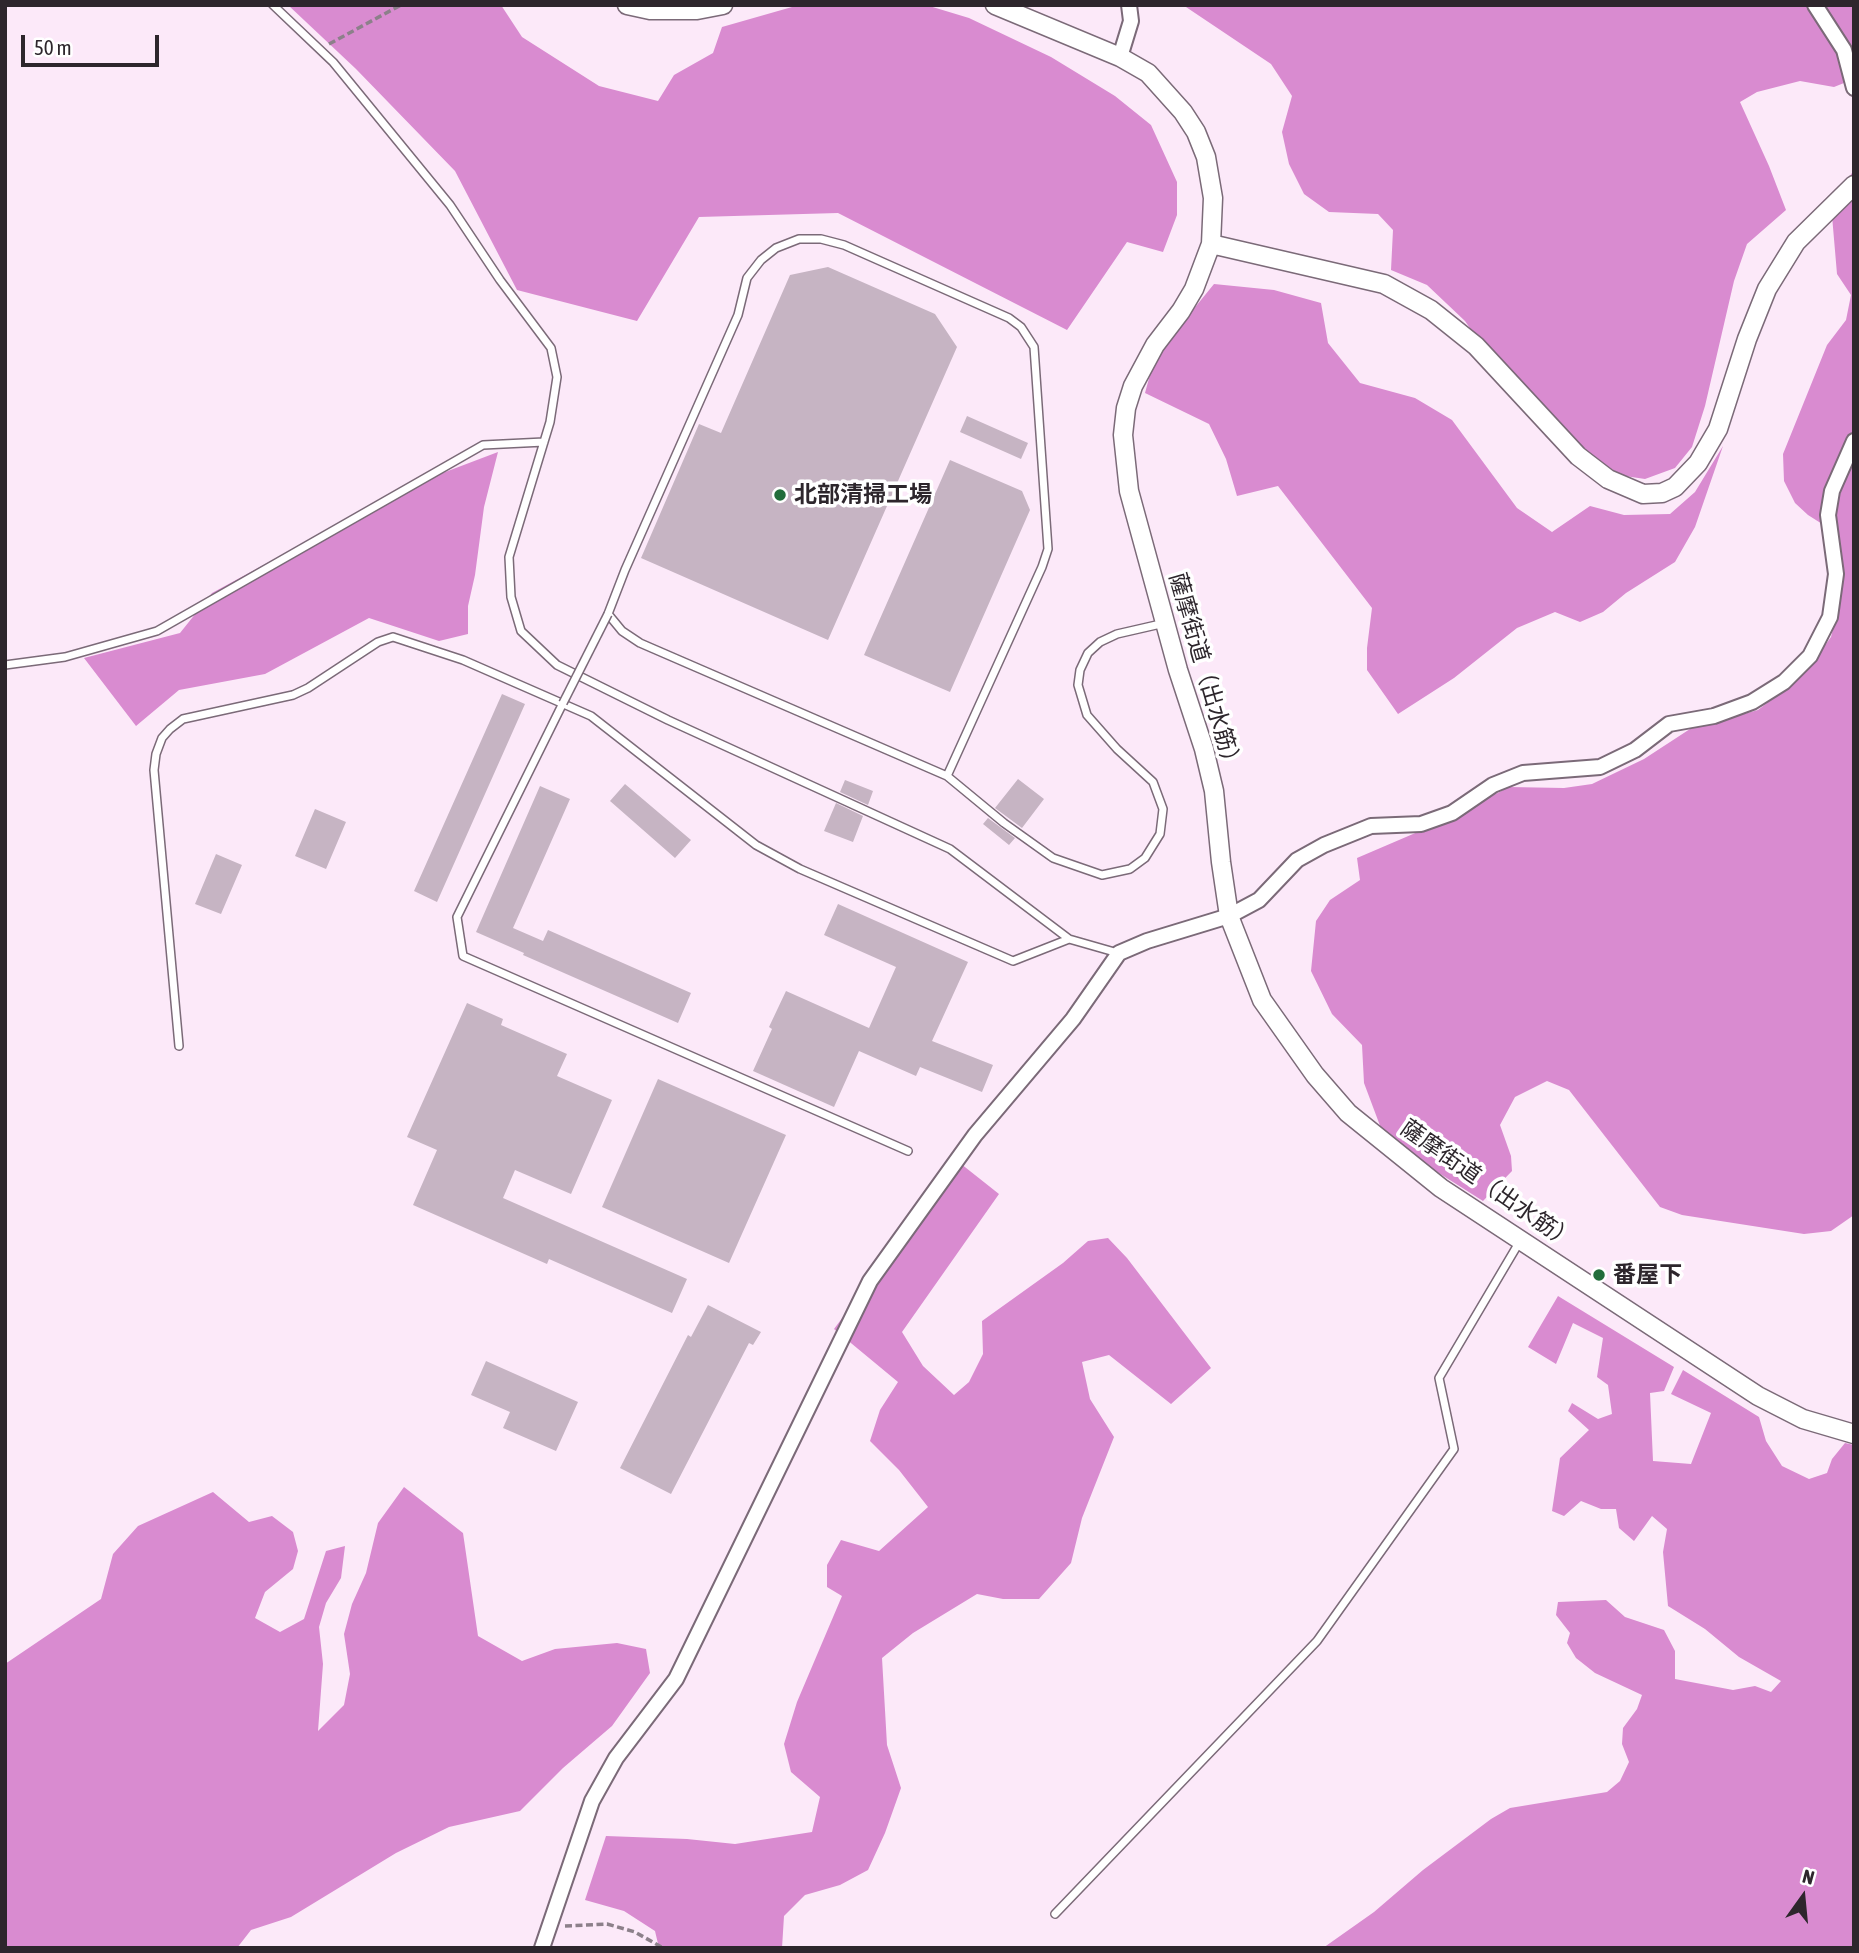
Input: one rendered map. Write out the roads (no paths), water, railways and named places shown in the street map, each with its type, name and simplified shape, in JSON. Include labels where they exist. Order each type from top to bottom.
[{"type":"street","points":[[626,5],[650,10],[697,10],[723,5]]},
{"type":"street","name":"薩摩街道（出水筋）","points":[[995,5],[1120,57],[1148,73],[1170,94],[1196,132],[1206,157],[1213,198],[1211,244],[1194,289],[1145,362],[1133,386],[1126,408],[1123,435],[1129,491],[1165,623],[1205,749],[1214,792],[1219,851],[1229,916],[1262,1000],[1331,1096],[1412,1166],[1758,1396],[1803,1419],[1854,1434]]},
{"type":"street","points":[[1120,57],[1131,21],[1129,5]]},
{"type":"street","points":[[1815,5],[1844,50],[1854,88]]},
{"type":"street","points":[[1211,244],[1384,284],[1431,310],[1476,346],[1578,456],[1608,480],[1643,494],[1662,493],[1675,486],[1698,463],[1717,429],[1762,302],[1796,242],[1854,185]]},
{"type":"street","points":[[542,1948],[592,1801],[616,1758],[676,1679],[870,1281],[975,1135],[1073,1019],[1119,953],[1147,941],[1229,916],[1259,900],[1297,860],[1324,845],[1371,826],[1421,824],[1452,813],[1493,785],[1523,773],[1600,767],[1635,750],[1669,724],[1714,716],[1752,702],[1784,682],[1810,656],[1830,617],[1836,574],[1828,515],[1832,491],[1854,441]]},
{"type":"lane","points":[[273,5],[333,62],[450,205],[500,280],[551,348],[557,377],[544,442],[509,557],[511,597],[521,631],[557,665],[601,688],[950,849],[1069,939],[1119,953]]},
{"type":"lane","points":[[908,1151],[463,956],[457,917],[608,614],[738,314],[747,278],[761,260],[776,248],[799,239],[821,239],[844,245],[1009,318],[1021,327],[1034,347],[1048,549],[947,776]]},
{"type":"lane","points":[[5,665],[65,657],[157,631],[483,445],[544,442]]},
{"type":"lane","points":[[608,614],[622,631],[640,643],[947,776],[1052,858],[1102,874],[1130,869],[1145,858],[1160,834],[1163,821],[1160,798],[1153,782],[1117,749],[1087,715],[1078,685],[1080,670],[1088,653],[1100,642],[1117,634],[1165,623]]},
{"type":"lane","points":[[179,1046],[154,769],[159,746],[170,729],[183,719],[293,695],[379,642],[393,637],[463,660],[591,716],[756,845],[800,869],[1013,961],[1069,939]]},
{"type":"lane","points":[[1055,1914],[1317,1641],[1454,1449],[1439,1378],[1520,1240]]},
{"type":"place","name":"北部清掃工場","points":[[780,495]]},
{"type":"place","name":"番屋下","points":[[1599,1275]]}]
